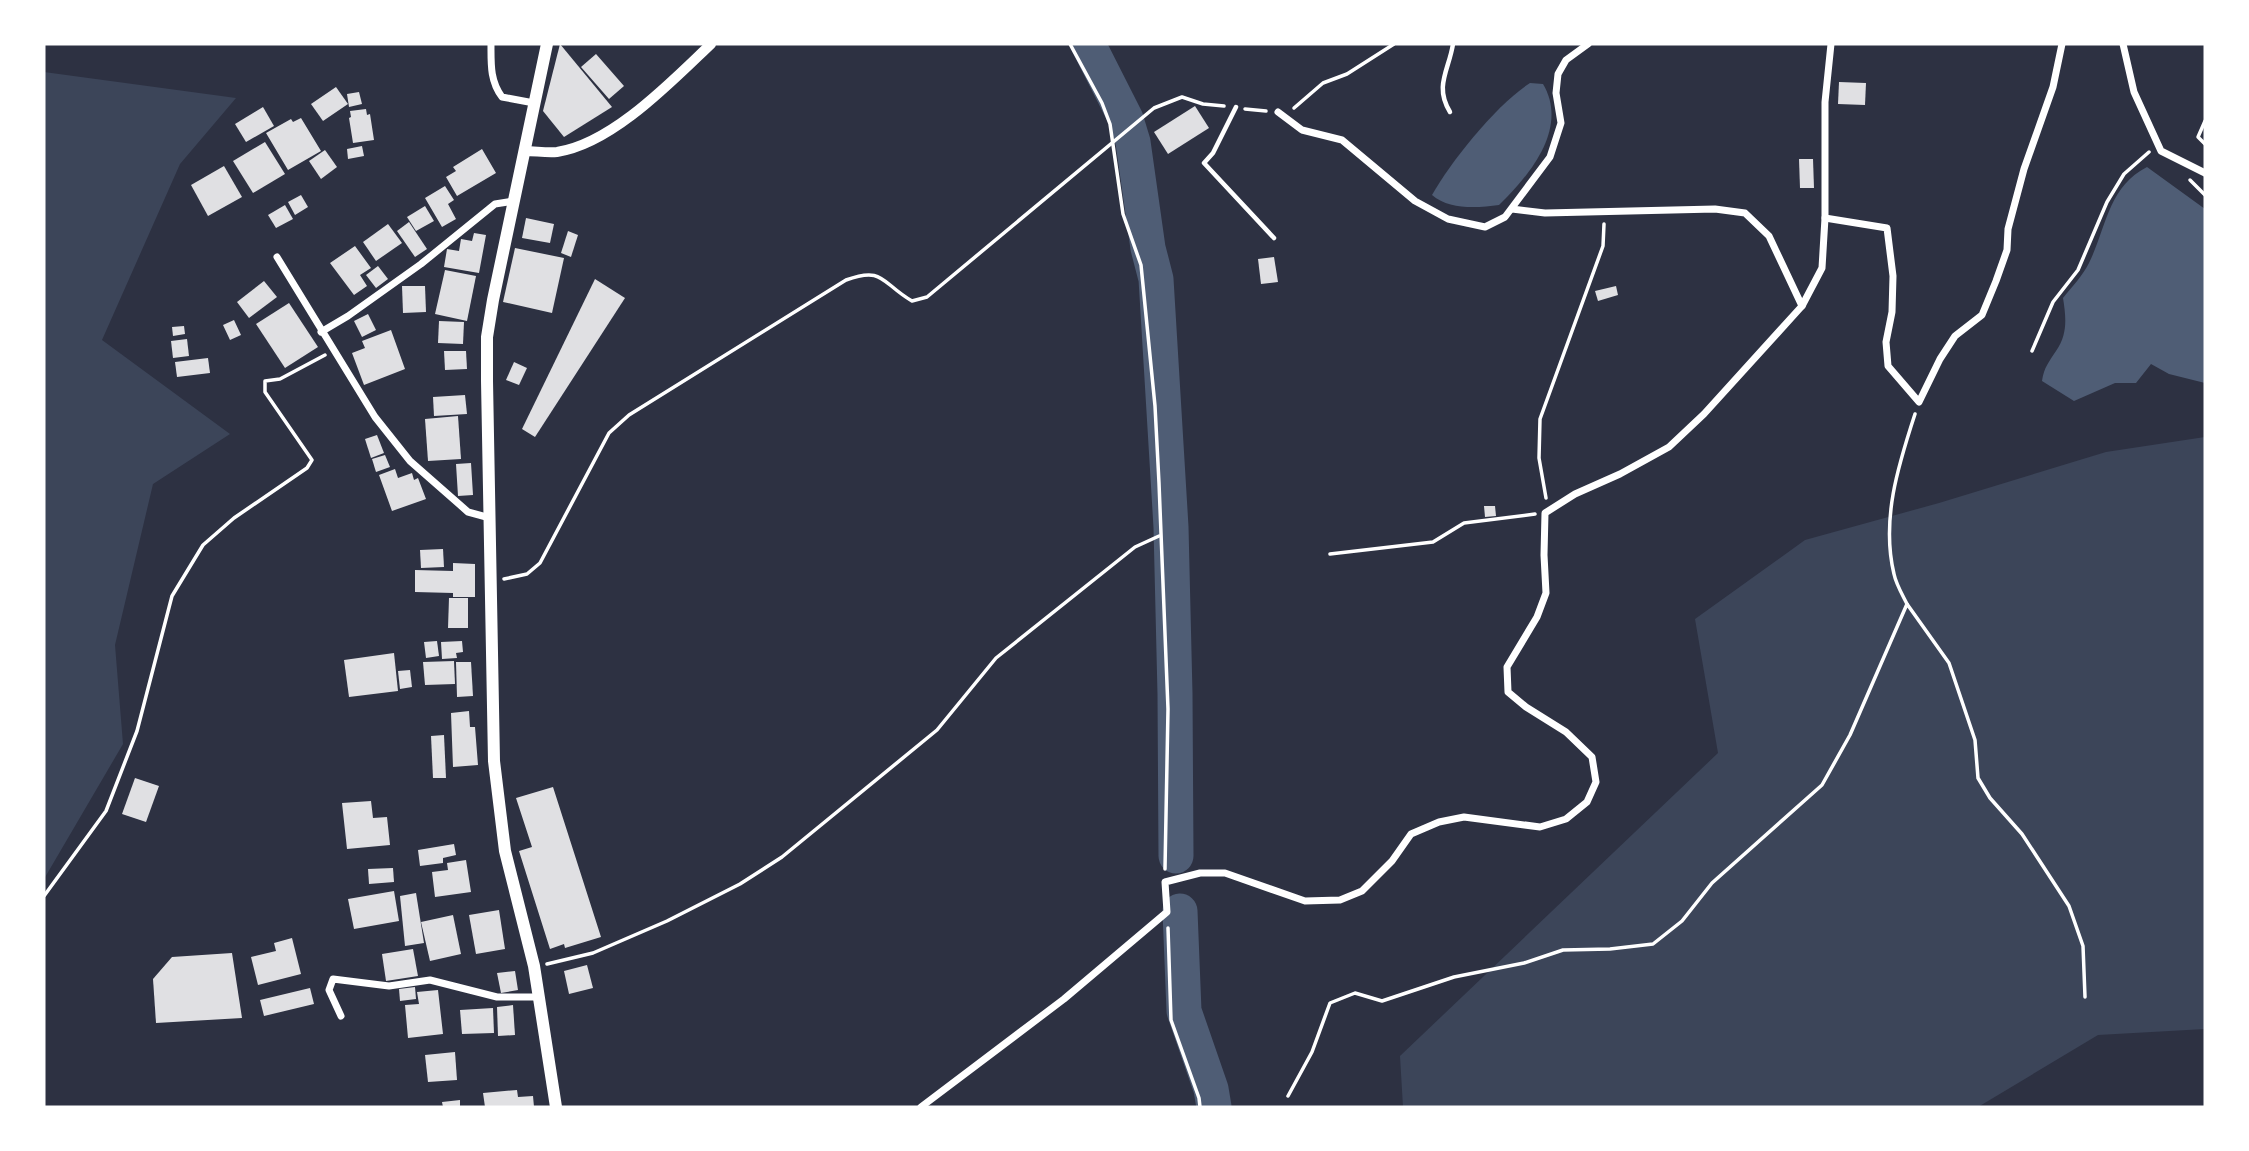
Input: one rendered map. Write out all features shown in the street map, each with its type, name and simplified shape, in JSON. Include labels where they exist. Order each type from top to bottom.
[{"type":"main road","points":[[547,44],[487,337],[494,761],[505,851],[534,966],[556,1107]]},
{"type":"street","points":[[491,44],[494,86],[502,97],[534,103]]},
{"type":"street","points":[[525,151],[558,152],[599,138],[658,94],[711,44]]},
{"type":"street","points":[[1278,112],[1302,130],[1342,140],[1415,201],[1448,219],[1485,227],[1505,217],[1550,157],[1561,123],[1556,93],[1558,74],[1566,60],[1588,44]]},
{"type":"street","points":[[921,1107],[1064,999],[1167,912],[1165,882],[1200,873],[1225,873],[1306,901],[1340,900],[1362,891],[1392,861],[1410,834],[1439,822],[1464,817],[1540,827],[1566,820],[1587,802],[1596,782],[1592,757],[1566,732],[1508,692],[1507,667],[1537,617],[1546,593],[1545,513],[1575,494],[1670,447],[1704,414],[1802,306],[1822,268],[1825,102],[1831,44]]},
{"type":"street","points":[[1825,218],[1886,228],[1893,276],[1892,312],[1886,342],[1888,366],[1919,402],[1940,359],[1955,337],[1982,315],[1996,281],[2007,250],[2008,229],[2024,169],[2053,87],[2062,44]]},
{"type":"street","points":[[2123,44],[2134,92],[2161,151],[2205,173]]},
{"type":"street","points":[[321,332],[421,264],[495,204],[514,201]]},
{"type":"street","points":[[1511,209],[1545,213],[1715,209],[1745,212],[1769,236],[1802,306]]},
{"type":"street","points":[[278,257],[321,332],[375,417],[410,461],[468,512],[490,518]]},
{"type":"street","points":[[341,1016],[329,990],[333,979],[389,986],[430,980],[497,997],[540,997]]},
{"type":"lane","points":[[1450,112],[1442,95],[1443,77],[1450,62],[1453,44]]},
{"type":"lane","points":[[1236,107],[1213,153],[1204,163],[1274,238]]},
{"type":"path","points":[[1070,44],[1102,103],[1110,124],[1123,214],[1141,265],[1155,406],[1168,709],[1165,882]]},
{"type":"path","points":[[491,581],[527,574],[540,562],[609,433],[629,415],[846,280],[865,273],[879,275],[896,292],[912,301],[927,297],[1154,108],[1182,97],[1203,104],[1278,112],[1296,107],[1323,83],[1347,74],[1394,44]]},
{"type":"path","points":[[2205,121],[2198,137],[2205,144]]},
{"type":"path","points":[[2032,351],[2053,302],[2078,270],[2106,202],[2124,174],[2158,144]]},
{"type":"path","points":[[1330,554],[1433,541],[1464,523],[1545,513],[1546,494],[1539,458],[1540,419],[1604,246],[1604,212]]},
{"type":"path","points":[[44,896],[106,811],[137,731],[173,596],[203,545],[234,518],[307,468],[312,460],[265,392],[265,381],[281,379],[333,351]]},
{"type":"path","points":[[1919,402],[1890,500],[1888,538],[1894,576],[1907,604],[1949,663],[1975,740],[1978,778],[1990,798],[2022,834],[2069,906],[2083,946],[2085,997]]},
{"type":"path","points":[[534,966],[593,953],[667,921],[740,884],[782,857],[937,730],[996,658],[1135,547],[1160,536]]},
{"type":"path","points":[[1288,1096],[1312,1052],[1330,1003],[1355,993],[1382,1001],[1454,977],[1524,963],[1563,950],[1610,949],[1653,944],[1682,921],[1712,883],[1822,785],[1850,735],[1907,604]]},
{"type":"path","points":[[1167,912],[1171,1020],[1200,1107]]},
{"type":"shaded area","points":[[44,72],[236,98],[180,164],[102,340],[230,434],[153,484],[115,645],[123,744],[44,879]]},
{"type":"shaded area","points":[[1530,83],[1543,84],[1550,101],[1551,117],[1549,134],[1542,150],[1523,180],[1499,205],[1455,206],[1432,195],[1476,134],[1503,105]]},
{"type":"shaded area","points":[[2147,167],[2205,209],[2205,383],[2169,374],[2151,364],[2136,383],[2115,383],[2074,401],[2042,381],[2045,368],[2060,345],[2064,332],[2063,298],[2089,263],[2116,196],[2134,175]]},
{"type":"shaded area","points":[[2205,437],[2205,1029],[2098,1035],[1978,1107],[1403,1107],[1400,1056],[1718,753],[1695,619],[1805,540],[2106,452]]},
{"type":"building","points":[[560,44],[612,107],[564,137],[543,111]]},
{"type":"building","points":[[596,54],[624,86],[609,99],[581,67]]},
{"type":"building","points":[[1839,82],[1866,83],[1865,105],[1838,104]]},
{"type":"building","points":[[336,87],[348,104],[323,121],[311,104]]},
{"type":"building","points":[[359,92],[362,104],[349,107],[347,94]]},
{"type":"building","points":[[1195,106],[1209,128],[1168,154],[1154,132]]},
{"type":"building","points":[[263,107],[274,126],[246,142],[235,124]]},
{"type":"building","points":[[366,109],[367,115],[370,114],[374,140],[353,143],[350,111]]},
{"type":"building","points":[[301,118],[321,151],[288,170],[266,133],[291,119],[293,122]]},
{"type":"building","points":[[265,142],[285,174],[253,193],[233,161]]},
{"type":"building","points":[[362,146],[364,156],[348,159],[347,149]]},
{"type":"building","points":[[482,149],[496,173],[457,196],[446,177],[456,171],[453,167]]},
{"type":"building","points":[[325,150],[337,167],[321,179],[309,161]]},
{"type":"building","points":[[1799,159],[1813,159],[1814,188],[1800,188]]},
{"type":"building","points":[[224,166],[242,197],[208,216],[191,185]]},
{"type":"building","points":[[445,186],[454,200],[448,204],[456,219],[442,227],[425,198]]},
{"type":"building","points":[[301,195],[308,207],[295,215],[288,202]]},
{"type":"building","points":[[285,205],[293,219],[276,228],[268,215]]},
{"type":"building","points":[[425,206],[434,221],[416,231],[407,217]]},
{"type":"building","points":[[526,218],[554,224],[550,243],[522,238]]},
{"type":"building","points":[[409,222],[427,249],[415,257],[397,231]]},
{"type":"building","points":[[388,224],[402,243],[376,261],[363,242]]},
{"type":"building","points":[[568,231],[578,235],[571,257],[561,253]]},
{"type":"building","points":[[474,233],[486,235],[479,273],[444,267],[447,249],[459,251],[461,239],[472,241]]},
{"type":"building","points":[[355,246],[371,268],[360,275],[367,286],[354,295],[330,263]]},
{"type":"building","points":[[515,248],[564,258],[552,313],[503,302]]},
{"type":"building","points":[[1274,257],[1278,282],[1261,284],[1258,259]]},
{"type":"building","points":[[378,266],[388,279],[376,288],[366,275]]},
{"type":"building","points":[[445,270],[476,276],[467,321],[435,314]]},
{"type":"building","points":[[595,279],[625,298],[535,437],[522,429]]},
{"type":"building","points":[[264,281],[277,297],[249,318],[237,302]]},
{"type":"building","points":[[402,286],[425,286],[426,312],[403,313]]},
{"type":"building","points":[[1616,286],[1618,295],[1598,301],[1595,291]]},
{"type":"building","points":[[289,303],[318,347],[285,368],[256,324]]},
{"type":"building","points":[[368,314],[376,330],[362,337],[354,321]]},
{"type":"building","points":[[234,320],[241,335],[230,340],[223,325]]},
{"type":"building","points":[[439,321],[464,322],[463,344],[438,343]]},
{"type":"building","points":[[184,326],[185,334],[173,336],[172,327]]},
{"type":"building","points":[[391,330],[405,369],[364,385],[352,353],[365,348],[362,341]]},
{"type":"building","points":[[187,339],[189,356],[173,358],[171,341]]},
{"type":"building","points":[[444,351],[466,351],[467,369],[445,370]]},
{"type":"building","points":[[208,358],[210,373],[177,377],[175,362]]},
{"type":"building","points":[[514,362],[527,368],[519,385],[506,380]]},
{"type":"building","points":[[465,395],[467,414],[434,416],[433,397]]},
{"type":"building","points":[[458,416],[461,459],[428,461],[425,419]]},
{"type":"building","points":[[377,435],[384,453],[371,458],[365,439]]},
{"type":"building","points":[[385,455],[390,467],[376,472],[372,459]]},
{"type":"building","points":[[471,463],[473,495],[458,496],[456,464]]},
{"type":"building","points":[[395,469],[398,478],[412,473],[414,480],[418,478],[426,499],[392,511],[379,475]]},
{"type":"building","points":[[1484,506],[1495,506],[1496,516],[1485,517]]},
{"type":"building","points":[[443,549],[444,567],[421,568],[420,550]]},
{"type":"building","points":[[453,563],[475,564],[475,597],[453,597],[453,593],[415,592],[415,570],[453,571]]},
{"type":"building","points":[[449,598],[468,598],[468,628],[448,628]]},
{"type":"building","points":[[437,641],[439,656],[426,658],[424,642]]},
{"type":"building","points":[[462,641],[463,652],[456,653],[457,658],[442,659],[441,642]]},
{"type":"building","points":[[394,653],[398,691],[349,697],[344,660]]},
{"type":"building","points":[[454,661],[455,684],[425,685],[423,662]]},
{"type":"building","points":[[456,662],[471,662],[473,696],[457,697]]},
{"type":"building","points":[[410,670],[412,687],[400,689],[398,671]]},
{"type":"building","points":[[469,711],[470,727],[475,727],[478,765],[453,767],[451,713]]},
{"type":"building","points":[[444,735],[446,778],[433,778],[431,736]]},
{"type":"building","points":[[135,778],[159,786],[146,822],[122,814]]},
{"type":"building","points":[[553,787],[601,937],[565,948],[564,944],[550,949],[519,851],[532,847],[516,798]]},
{"type":"building","points":[[371,801],[373,818],[387,817],[390,845],[347,849],[342,803]]},
{"type":"building","points":[[454,844],[456,855],[443,858],[443,863],[420,866],[418,850]]},
{"type":"building","points":[[466,860],[471,892],[435,897],[432,872],[448,870],[447,863]]},
{"type":"building","points":[[393,868],[394,882],[369,884],[368,869]]},
{"type":"building","points":[[394,891],[399,921],[354,929],[348,899]]},
{"type":"building","points":[[416,893],[424,943],[405,946],[400,896]]},
{"type":"building","points":[[499,910],[505,949],[476,954],[469,915]]},
{"type":"building","points":[[453,915],[461,954],[430,961],[421,922]]},
{"type":"building","points":[[292,938],[301,974],[258,985],[251,957],[276,951],[274,943]]},
{"type":"building","points":[[413,949],[418,976],[386,981],[382,954]]},
{"type":"building","points":[[232,953],[242,1018],[156,1023],[153,979],[172,957]]},
{"type":"building","points":[[587,965],[593,988],[569,994],[564,971]]},
{"type":"building","points":[[515,971],[518,990],[501,993],[497,973]]},
{"type":"building","points":[[415,987],[416,999],[400,1001],[399,989]]},
{"type":"building","points":[[310,988],[314,1004],[264,1016],[260,1000]]},
{"type":"building","points":[[438,990],[443,1034],[408,1038],[405,1005],[419,1004],[417,992]]},
{"type":"building","points":[[513,1005],[515,1035],[498,1036],[497,1007]]},
{"type":"building","points":[[493,1008],[494,1033],[462,1034],[460,1010]]},
{"type":"building","points":[[455,1052],[457,1080],[428,1082],[425,1055]]},
{"type":"building","points":[[517,1090],[518,1097],[533,1096],[534,1107],[485,1107],[483,1093]]},
{"type":"building","points":[[460,1100],[460,1107],[443,1107],[442,1102]]},
{"type":"waterway","points":[[1088,44],[1126,119],[1133,142],[1148,248],[1156,279],[1171,527],[1176,856]]},
{"type":"waterway","points":[[1180,911],[1184,1011],[1211,1089],[1214,1107]]}]
